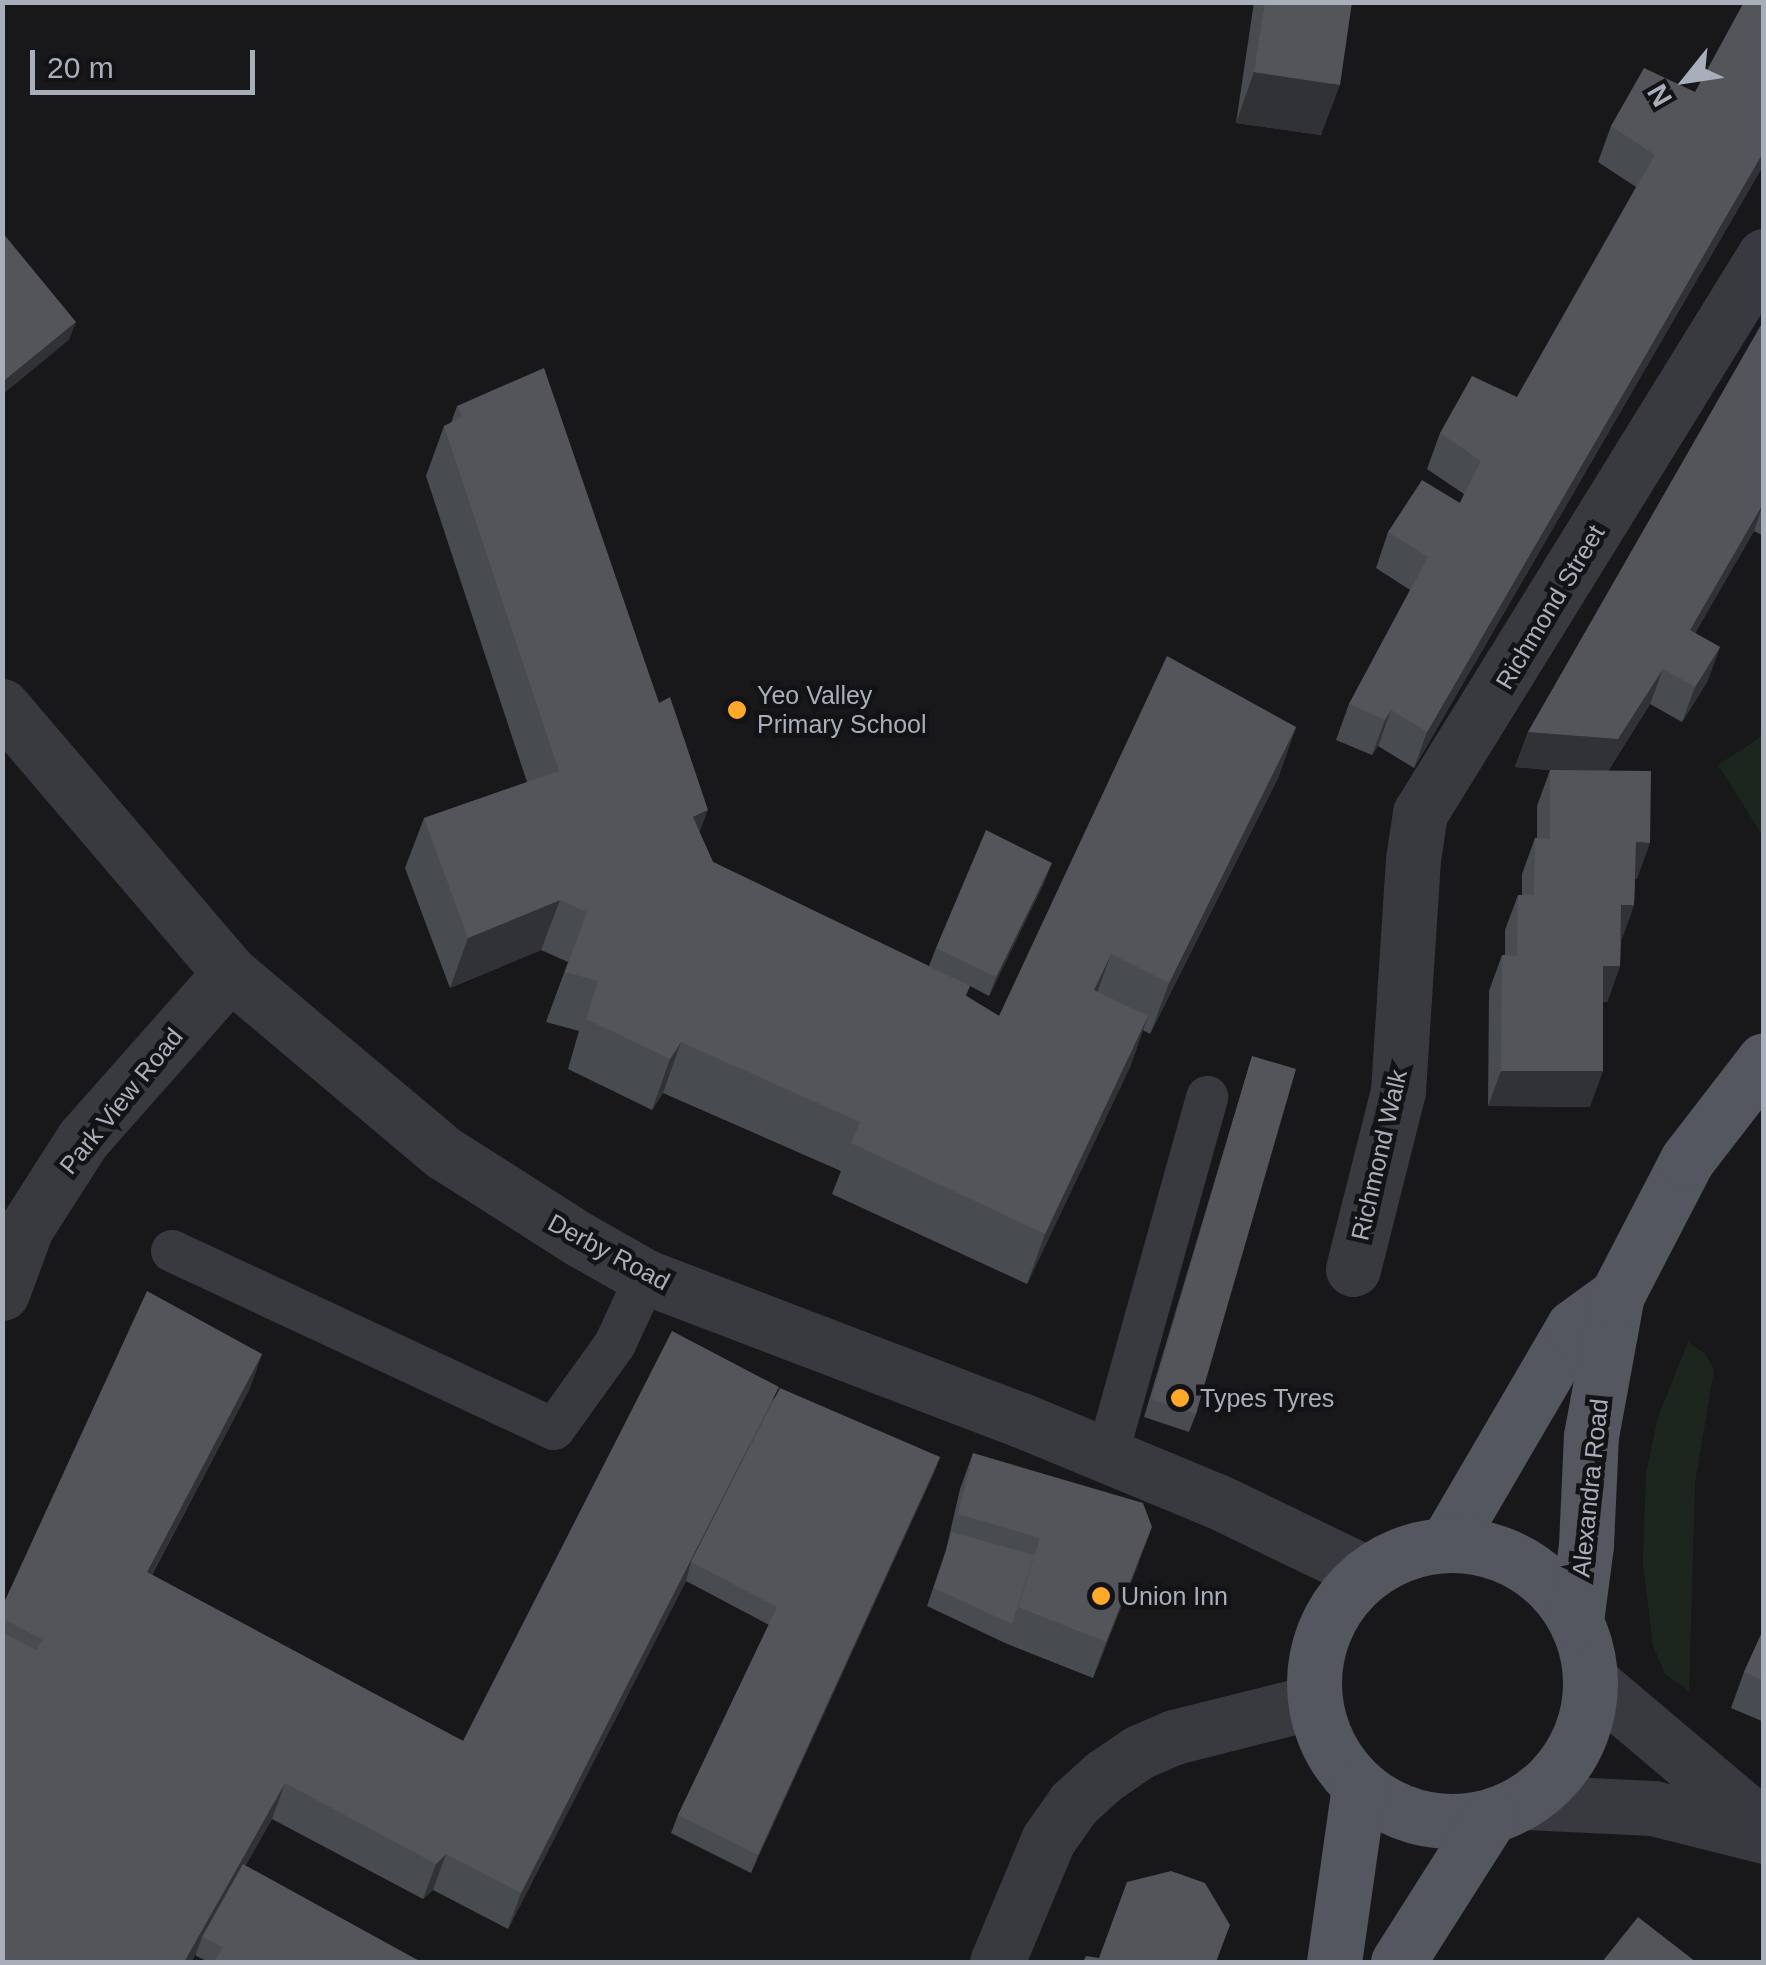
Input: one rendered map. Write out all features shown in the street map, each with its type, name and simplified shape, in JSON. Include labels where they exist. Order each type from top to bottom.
[{"type":"main road","name":"Alexandra Road","points":[[1576,1621],[1586,1545],[1591,1436],[1617,1296],[1687,1160],[1764,1060]]},
{"type":"main road","name":"Alexandra Road","points":[[1447,1543],[1573,1326],[1617,1296]]},
{"type":"main road","points":[[1398,1962],[1508,1810],[1561,1770],[1584,1728],[1591,1682],[1588,1650],[1576,1621],[1554,1588],[1523,1564],[1486,1548],[1447,1543],[1404,1552],[1366,1573],[1333,1609],[1316,1654],[1313,1702],[1338,1763],[1359,1787],[1398,1812],[1444,1823],[1508,1810]]},
{"type":"main road","points":[[1334,1962],[1359,1787]]},
{"type":"street","name":"Richmond Street","points":[[1406,980],[1413,858],[1420,813],[1764,256]]},
{"type":"street","name":"Derby Road","points":[[2,706],[230,973],[444,1153],[646,1277],[1217,1501],[1366,1573]]},
{"type":"street","name":"Park View Road","points":[[2,1292],[26,1228],[83,1139],[230,973]]},
{"type":"street","name":"Richmond Walk","points":[[1353,1269],[1398,1091],[1406,980]]},
{"type":"street","points":[[1591,1682],[1764,1826]]},
{"type":"street","points":[[997,1962],[1048,1840],[1074,1803],[1104,1776],[1139,1752],[1174,1737],[1313,1702]]},
{"type":"street","points":[[1508,1810],[1652,1808],[1764,1836]]},
{"type":"lane","points":[[1107,1456],[1207,1097]]},
{"type":"lane","points":[[172,1251],[554,1428],[615,1344],[646,1277]]},
{"type":"shaded area","points":[[1763,731],[1763,836],[1718,765],[1758,739]]},
{"type":"shaded area","points":[[1688,1342],[1705,1354],[1714,1370],[1695,1483],[1689,1691],[1665,1674],[1653,1646],[1643,1563],[1646,1474],[1658,1417]]},
{"type":"building","points":[[1265,2],[1352,2],[1340,85],[1254,72]]},
{"type":"building","points":[[1744,2],[1764,2],[1764,151],[1427,732],[1391,710],[1385,720],[1349,704],[1428,557],[1388,532],[1422,480],[1460,503],[1481,461],[1440,433],[1472,376],[1517,397],[1655,155],[1611,126],[1644,68],[1695,92]]},
{"type":"building","points":[[2,232],[76,322],[5,380],[2,377]]},
{"type":"building","points":[[1764,320],[1764,502],[1690,630],[1720,647],[1695,687],[1663,669],[1618,739],[1528,732]]},
{"type":"building","points":[[544,368],[659,703],[670,697],[708,810],[693,817],[713,862],[970,986],[965,995],[999,1016],[1167,656],[1296,727],[1169,983],[1111,954],[1094,990],[1148,1016],[1045,1234],[851,1143],[860,1122],[681,1042],[670,1059],[586,1019],[598,981],[565,972],[587,912],[560,900],[468,938],[424,818],[559,771],[444,426],[462,417],[457,406]]},
{"type":"building","points":[[1550,770],[1651,771],[1650,843],[1636,842],[1634,905],[1621,905],[1620,966],[1603,966],[1603,1071],[1501,1071],[1502,955],[1517,956],[1518,895],[1534,895],[1535,838],[1550,839]]},
{"type":"building","points":[[986,830],[1052,863],[996,977],[936,948]]},
{"type":"building","points":[[1252,1056],[1296,1069],[1196,1414],[1151,1399]]},
{"type":"building","points":[[147,1291],[262,1354],[147,1572],[463,1741],[672,1331],[779,1387],[521,1893],[446,1854],[436,1864],[285,1783],[184,1962],[2,1962],[2,1632],[36,1650],[43,1640],[2,1618],[2,1607]]},
{"type":"building","points":[[780,1388],[940,1457],[758,1855],[678,1815],[777,1607],[691,1562]]},
{"type":"building","points":[[973,1453],[1143,1503],[1152,1527],[1106,1642],[1018,1607],[1040,1538],[958,1514]]},
{"type":"building","points":[[952,1532],[1034,1555],[1012,1624],[934,1588]]},
{"type":"building","points":[[1764,1628],[1764,1681],[1744,1672]]},
{"type":"building","points":[[243,1864],[421,1962],[214,1962],[223,1947],[202,1937]]},
{"type":"building","points":[[1171,1871],[1205,1883],[1230,1925],[1216,1962],[1083,1962],[1086,1956],[1099,1958],[1127,1882]]},
{"type":"building","points":[[1638,1917],[1696,1962],[1602,1962]]},
{"type":"place","name":"Yeo Valley Primary School","points":[[737,710]]},
{"type":"place","name":"Types Tyres","points":[[1180,1398]]},
{"type":"place","name":"Union Inn","points":[[1101,1596]]}]
